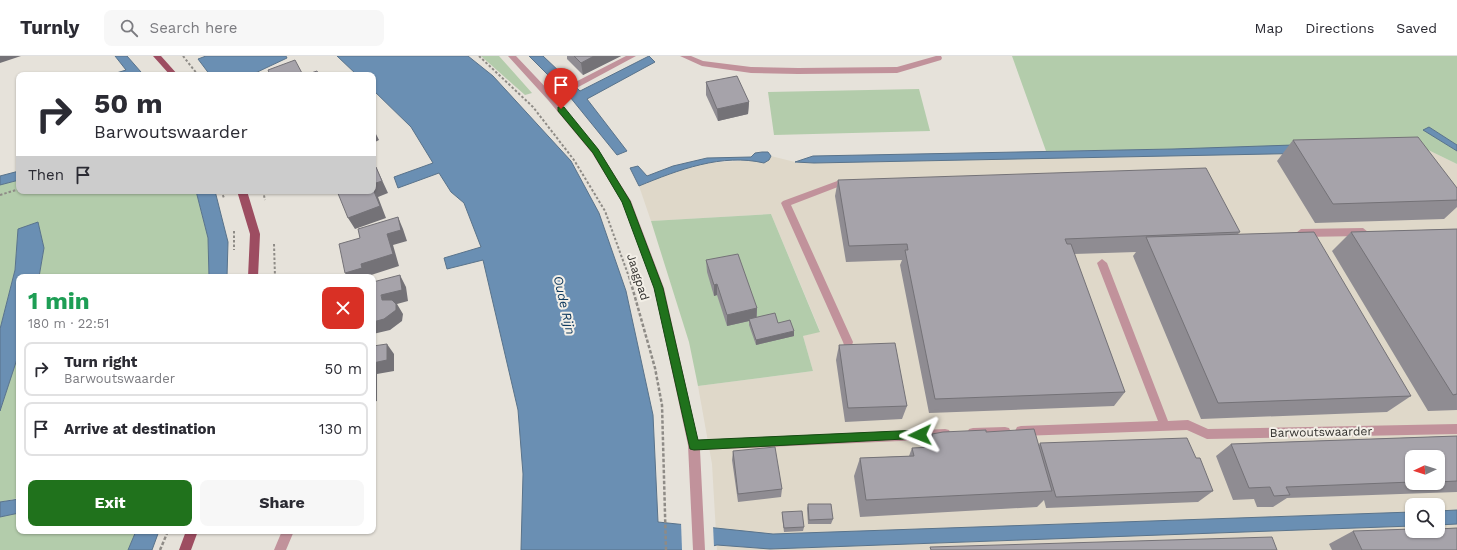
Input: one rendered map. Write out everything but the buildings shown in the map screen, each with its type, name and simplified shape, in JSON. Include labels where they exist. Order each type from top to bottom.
[{"type":"main road","points":[[157,56],[171,72]]},
{"type":"main road","points":[[243,194],[255,234],[253,274]]},
{"type":"main road","points":[[185,550],[191,534]]},
{"type":"street","points":[[512,56],[551,98],[595,151],[626,201],[659,288],[694,445],[699,550]]},
{"type":"street","points":[[551,98],[632,56]]},
{"type":"street","points":[[684,56],[702,62],[751,70],[798,71],[897,70],[938,58]]},
{"type":"street","points":[[840,183],[786,203],[848,342]]},
{"type":"street","points":[[1293,234],[1371,232]]},
{"type":"street","points":[[694,445],[957,433],[1165,426],[1102,263]]},
{"type":"street","name":"Barwoutswaarder","points":[[1165,426],[1188,425],[1207,434],[1457,429]]},
{"type":"street","points":[[280,550],[287,534]]},
{"type":"path","points":[[183,56],[196,72]]},
{"type":"path","name":"Jaagpad","points":[[479,56],[533,107],[574,160],[605,211],[634,289],[655,368],[662,405],[666,550]]},
{"type":"path","points":[[0,195],[16,190]]},
{"type":"path","points":[[222,194],[226,205]]},
{"type":"path","points":[[234,227],[234,256]]},
{"type":"path","points":[[160,550],[167,534]]},
{"type":"shaded area","points":[[1420,146],[1457,164],[1457,550],[717,550],[712,464],[698,386],[813,371],[803,336],[820,331],[771,214],[651,221],[639,186],[675,171],[708,163],[753,160],[764,163],[769,160],[771,156],[795,162],[814,163],[1177,155]]},
{"type":"green space","points":[[481,56],[499,56],[532,93],[525,95]]},
{"type":"green space","points":[[1012,56],[1457,56],[1457,145],[1429,127],[1443,142],[1457,151],[1457,164],[1420,146],[1046,151]]},
{"type":"green space","points":[[919,89],[930,131],[774,135],[768,92]]},
{"type":"green space","points":[[16,181],[16,194],[197,194],[208,238],[209,274],[40,274],[44,248],[38,222],[18,229],[15,270],[0,329],[0,185]]},
{"type":"green space","points":[[771,214],[820,332],[803,336],[813,371],[698,386],[689,342],[651,221]]},
{"type":"green space","points":[[16,362],[16,499],[0,502],[0,411]]},
{"type":"green space","points":[[16,514],[16,534],[135,534],[128,550],[0,550],[0,517]]},
{"type":"water","points":[[115,56],[127,56],[141,72],[120,72],[126,70]]},
{"type":"water","points":[[206,56],[286,56],[287,58],[257,72],[208,72],[198,59]]},
{"type":"water","name":"Oude Rijn","points":[[337,56],[468,56],[493,76],[571,161],[599,213],[626,291],[653,415],[658,522],[773,534],[1405,512],[1405,526],[770,549],[717,545],[695,550],[521,550],[523,474],[518,410],[483,260],[447,269],[444,258],[481,247],[464,203],[451,192],[439,173],[398,188],[394,177],[433,163],[411,127],[376,93],[376,72],[354,72]]},
{"type":"water","points":[[529,56],[543,56],[580,91],[649,56],[655,62],[587,99],[627,151],[617,155],[570,97]]},
{"type":"water","points":[[1429,127],[1457,145],[1457,151],[1423,130]]},
{"type":"water","points":[[1414,141],[1422,151],[814,163],[795,162],[813,156],[1173,149]]},
{"type":"water","points":[[768,152],[771,156],[769,160],[764,163],[748,160],[716,162],[685,169],[639,186],[630,168],[638,166],[647,176],[673,166],[707,158],[751,157],[755,153]]},
{"type":"water","points":[[16,172],[16,181],[0,185],[0,176]]},
{"type":"water","points":[[197,194],[216,194],[228,242],[227,274],[209,274],[208,238]]},
{"type":"water","points":[[38,222],[44,248],[40,274],[16,274],[16,362],[0,411],[0,329],[15,270],[18,229]]},
{"type":"water","points":[[16,499],[16,514],[0,517],[0,502]]},
{"type":"water","points":[[1457,510],[1457,524],[1445,525],[1445,511]]},
{"type":"water","points":[[135,534],[158,534],[152,550],[128,550]]},
{"type":"pier","points":[[681,522],[713,525],[714,547],[703,550],[682,550]]},
{"type":"route","points":[[561,109],[595,151],[626,201],[659,288],[694,445],[843,437],[920,435]]}]
